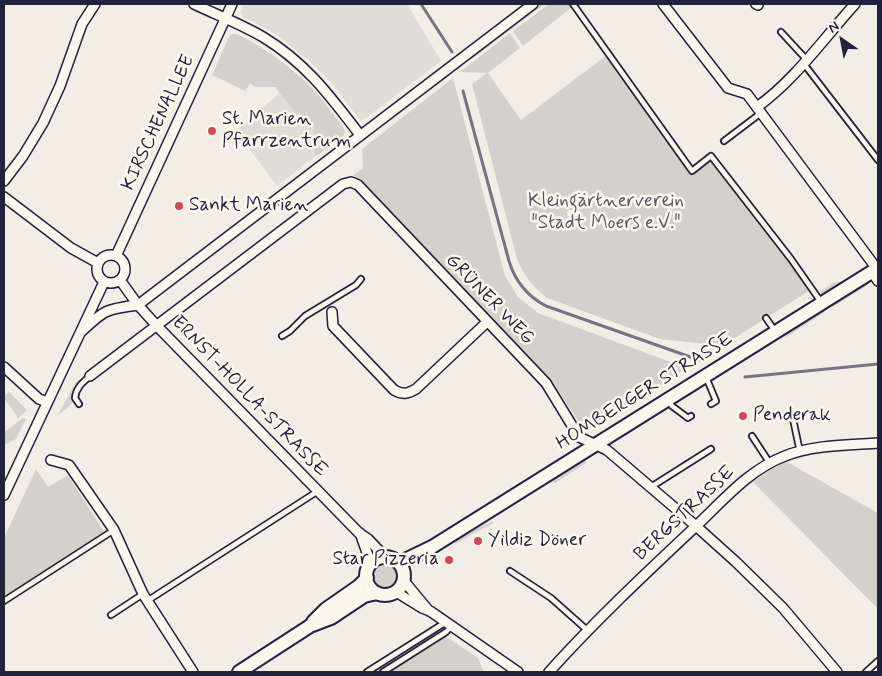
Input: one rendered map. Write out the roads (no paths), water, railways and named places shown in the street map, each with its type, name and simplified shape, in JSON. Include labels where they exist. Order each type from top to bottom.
[{"type":"main road","name":"HOMBERGER STRASSE","points":[[402,573],[432,548],[775,332],[876,272]]},
{"type":"main road","points":[[239,672],[310,626],[332,618],[364,596],[376,593],[386,595],[396,592],[402,573],[391,558],[378,559],[371,564],[367,573],[369,585],[376,593]]},
{"type":"main road","points":[[310,626],[326,609],[359,586],[367,578]]},
{"type":"street","points":[[4,181],[23,156],[43,124],[60,86],[82,24],[95,4]]},
{"type":"street","points":[[194,4],[262,37],[302,66],[325,89],[360,135]]},
{"type":"street","name":"KIRSCHENALLEE","points":[[116,256],[232,4]]},
{"type":"street","points":[[81,332],[101,313],[116,307],[138,305],[533,4]]},
{"type":"street","points":[[663,4],[728,88],[747,94],[876,272]]},
{"type":"street","points":[[759,110],[855,4]]},
{"type":"street","name":"GRÜNER WEG","points":[[157,326],[343,184],[351,182],[358,185],[546,383],[579,437],[608,451],[736,562],[783,608],[837,672]]},
{"type":"street","points":[[4,197],[71,248],[98,263]]},
{"type":"street","points":[[106,256],[116,256],[121,259],[125,267],[125,273],[120,280],[112,283],[104,282],[98,275],[98,263],[106,256]]},
{"type":"street","name":"ERNST-HOLLA-STRASSE","points":[[120,280],[138,305],[157,326],[359,533],[368,539],[386,558]]},
{"type":"street","points":[[4,495],[104,282]]},
{"type":"street","points":[[332,312],[332,326],[394,390],[401,394],[408,394],[416,389],[487,322]]},
{"type":"street","points":[[90,376],[157,326]]},
{"type":"street","points":[[4,367],[39,399],[47,402]]},
{"type":"street","name":"BERGSTRASSE","points":[[549,672],[586,630],[718,503],[756,470],[786,455],[800,452],[878,443],[878,453]]},
{"type":"street","points":[[51,460],[69,465],[114,530],[145,598],[193,672]]},
{"type":"street","name":"ERNST-HOLLA-STRASSE","points":[[359,533],[371,564]]},
{"type":"street","points":[[402,573],[430,611]]},
{"type":"street","points":[[396,592],[430,611],[518,672]]},
{"type":"lane","points":[[573,4],[692,171],[711,156],[791,259],[822,303]]},
{"type":"lane","points":[[781,32],[805,61],[878,160]]},
{"type":"lane","points":[[724,140],[759,110]]},
{"type":"lane","points":[[282,336],[290,332],[306,316],[356,285],[361,279]]},
{"type":"lane","points":[[326,303],[332,312]]},
{"type":"lane","points":[[766,318],[775,332]]},
{"type":"lane","points":[[79,404],[75,398],[76,392],[90,376]]},
{"type":"lane","points":[[705,376],[716,401],[711,404]]},
{"type":"lane","points":[[707,397],[713,393]]},
{"type":"lane","points":[[668,400],[672,406],[688,418],[691,416]]},
{"type":"lane","points":[[682,413],[687,410]]},
{"type":"lane","points":[[793,419],[800,452]]},
{"type":"lane","points":[[752,436],[769,462]]},
{"type":"lane","points":[[650,488],[711,449]]},
{"type":"lane","points":[[111,615],[145,598],[318,491]]},
{"type":"lane","points":[[4,601],[114,530]]},
{"type":"lane","points":[[510,571],[551,598],[586,630]]},
{"type":"lane","points":[[367,672],[449,624]]},
{"type":"lane","points":[[384,672],[446,632],[449,624]]},
{"type":"lane","points":[[866,672],[878,661]]},
{"type":"waterway","points":[[421,4],[452,52]]},
{"type":"waterway","points":[[463,91],[509,261],[518,281],[528,293],[546,306],[699,360]]},
{"type":"waterway","points":[[745,377],[878,364]]},
{"type":"place","name":"St. Marien Pfarrzentrum","points":[[212,131]]},
{"type":"place","name":"Sankt Marien","points":[[179,206]]},
{"type":"place","name":"Penderak","points":[[743,416]]},
{"type":"place","name":"Yildiz Döner","points":[[478,541]]},
{"type":"place","name":"Star Pizzeria","points":[[449,560]]},
{"type":"park label","name":"Kleingärtnerverein \"Stadt Moers e.V.\"","points":[[606,213]]}]
